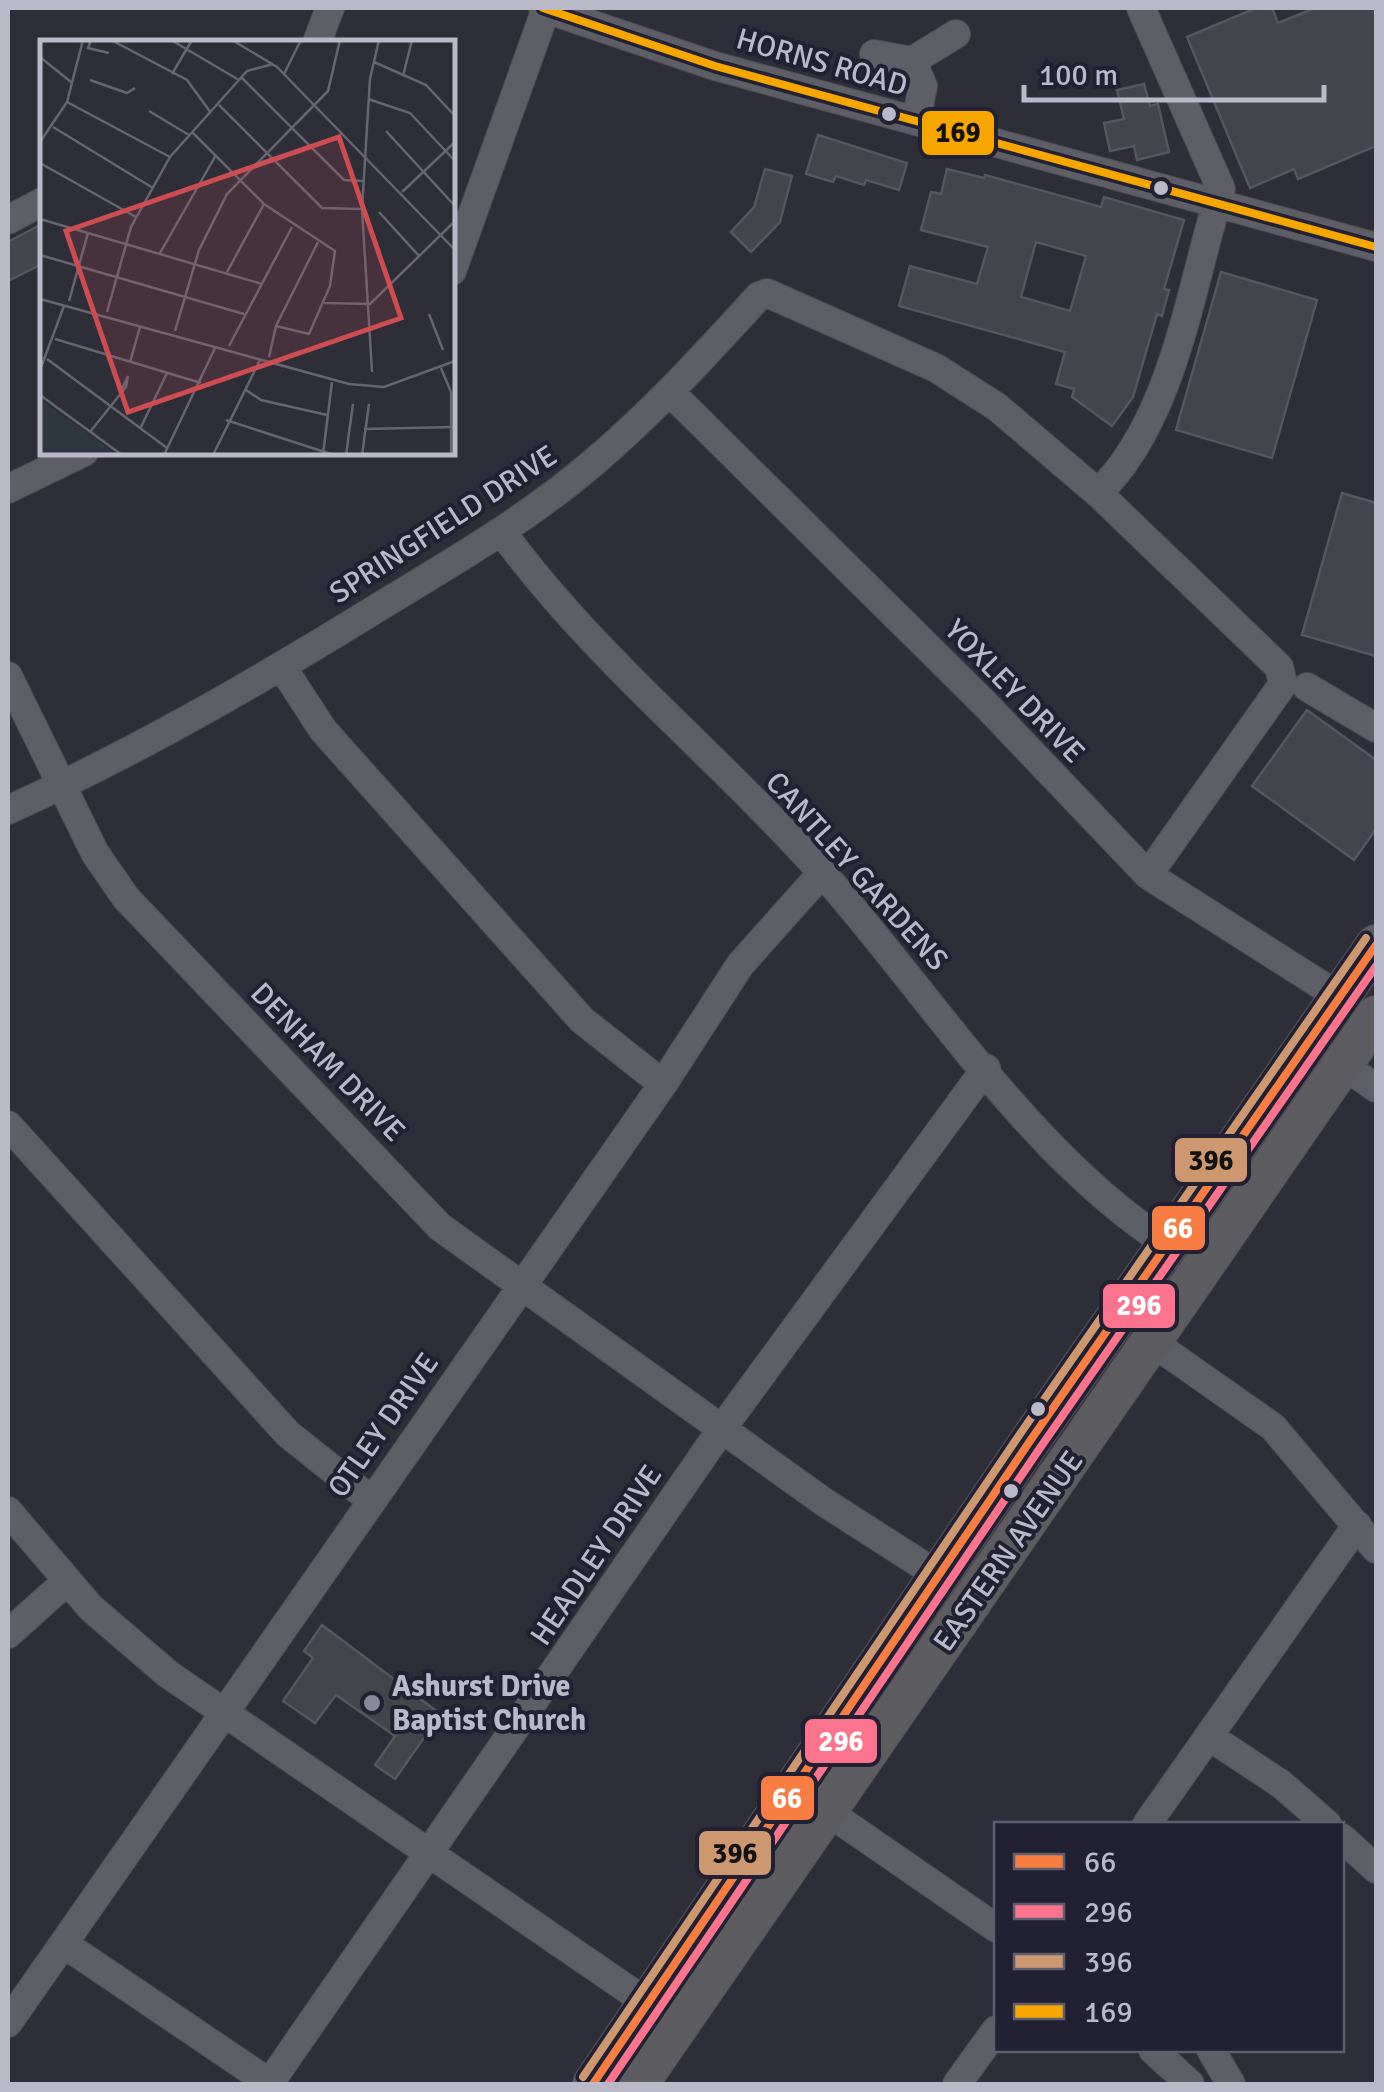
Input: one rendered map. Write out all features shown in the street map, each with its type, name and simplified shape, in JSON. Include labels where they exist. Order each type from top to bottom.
[{"type":"highway","name":"EASTERN AVENUE","points":[[593,2084],[941,1577],[1030,1440],[1376,945]]},
{"type":"highway","name":"EASTERN AVENUE","points":[[638,2084],[1376,1016]]},
{"type":"street","points":[[317,40],[330,8]]},
{"type":"street","points":[[455,263],[545,8]]},
{"type":"street","name":"HORNS ROAD","points":[[545,8],[591,16],[715,66],[1376,246]]},
{"type":"street","points":[[1098,493],[1156,410],[1220,179],[1141,8]]},
{"type":"street","points":[[874,54],[912,61],[956,34]]},
{"type":"street","points":[[912,61],[923,86],[916,122]]},
{"type":"street","points":[[8,220],[40,203]]},
{"type":"street","name":"SPRINGFIELD DRIVE","points":[[8,810],[282,667],[502,532],[591,464],[671,393],[760,296],[776,294],[968,387],[1098,493],[1295,685],[1376,728]]},
{"type":"street","name":"YOXLEY DRIVE","points":[[671,393],[986,705],[1148,875],[1340,997]]},
{"type":"street","points":[[8,489],[78,455]]},
{"type":"street","name":"CANTLEY GARDENS","points":[[502,532],[544,588],[822,873],[1084,1182],[1169,1246]]},
{"type":"street","points":[[282,667],[322,730],[582,1020],[663,1084]]},
{"type":"street","name":"DENHAM DRIVE","points":[[8,676],[95,853],[126,898],[440,1227],[824,1502],[941,1577]]},
{"type":"street","points":[[1148,875],[1295,685]]},
{"type":"street","name":"OTLEY DRIVE","points":[[8,2023],[663,1084],[740,965],[822,873]]},
{"type":"street","points":[[1343,1065],[1376,1088]]},
{"type":"street","name":"HEADLEY DRIVE","points":[[270,2084],[723,1427],[986,1068]]},
{"type":"street","points":[[8,1125],[288,1434],[371,1500]]},
{"type":"street","points":[[1152,1342],[1274,1427],[1376,1549]]},
{"type":"street","points":[[8,1510],[67,1581],[154,1663],[650,2004]]},
{"type":"street","points":[[1147,1822],[1357,1525]]},
{"type":"street","points":[[8,1634],[67,1581]]},
{"type":"street","points":[[1210,1736],[1281,1784],[1324,1822]]},
{"type":"street","points":[[828,1812],[994,1927]]},
{"type":"street","points":[[1344,1840],[1376,1869]]},
{"type":"street","points":[[64,1944],[270,2084]]},
{"type":"street","points":[[956,2084],[994,2033]]},
{"type":"street","points":[[1155,2052],[1190,2084]]},
{"type":"street","points":[[1212,2052],[1230,2084]]},
{"type":"building","points":[[1256,8],[1272,8],[1278,23],[1315,8],[1376,8],[1376,146],[1298,179],[1294,169],[1250,188],[1187,37]]},
{"type":"building","points":[[1144,84],[1150,106],[1158,104],[1169,152],[1137,160],[1134,146],[1110,151],[1104,123],[1124,119],[1117,90]]},
{"type":"building","points":[[818,135],[907,163],[899,190],[866,180],[864,185],[836,176],[833,182],[806,174]]},
{"type":"building","points":[[765,169],[792,176],[780,222],[751,252],[731,232],[754,207]]},
{"type":"building","points":[[947,169],[984,178],[985,175],[1101,207],[1104,197],[1184,220],[1164,289],[1169,290],[1162,316],[1157,314],[1133,397],[1112,426],[1072,397],[1074,389],[1056,384],[1065,352],[899,306],[910,266],[977,284],[988,247],[921,230],[931,192],[941,194]],"holes":[[[1036,242],[1086,256],[1070,311],[1021,297]]]},
{"type":"building","points":[[40,225],[40,265],[8,281],[8,242]]},
{"type":"building","points":[[1221,272],[1317,300],[1272,458],[1176,430]]},
{"type":"building","points":[[1342,493],[1376,503],[1376,656],[1302,635]]},
{"type":"building","points":[[1307,710],[1376,760],[1376,829],[1354,860],[1252,786]]},
{"type":"building","points":[[322,1625],[435,1710],[427,1721],[433,1725],[395,1779],[375,1765],[395,1736],[336,1695],[315,1723],[283,1701],[313,1658],[304,1651]]},
{"type":"transit line","name":"169","points":[[543,8],[715,66],[1376,247]]},
{"type":"transit line","name":"396","points":[[583,2077],[1020,1434],[1366,938]]},
{"type":"transit line","name":"66","points":[[593,2084],[1030,1441],[1376,945]]},
{"type":"transit line","name":"296","points":[[608,2084],[1040,1448],[1376,966]]},
{"type":"place","name":"Ashurst Drive Baptist Church","points":[[372,1703]]}]
